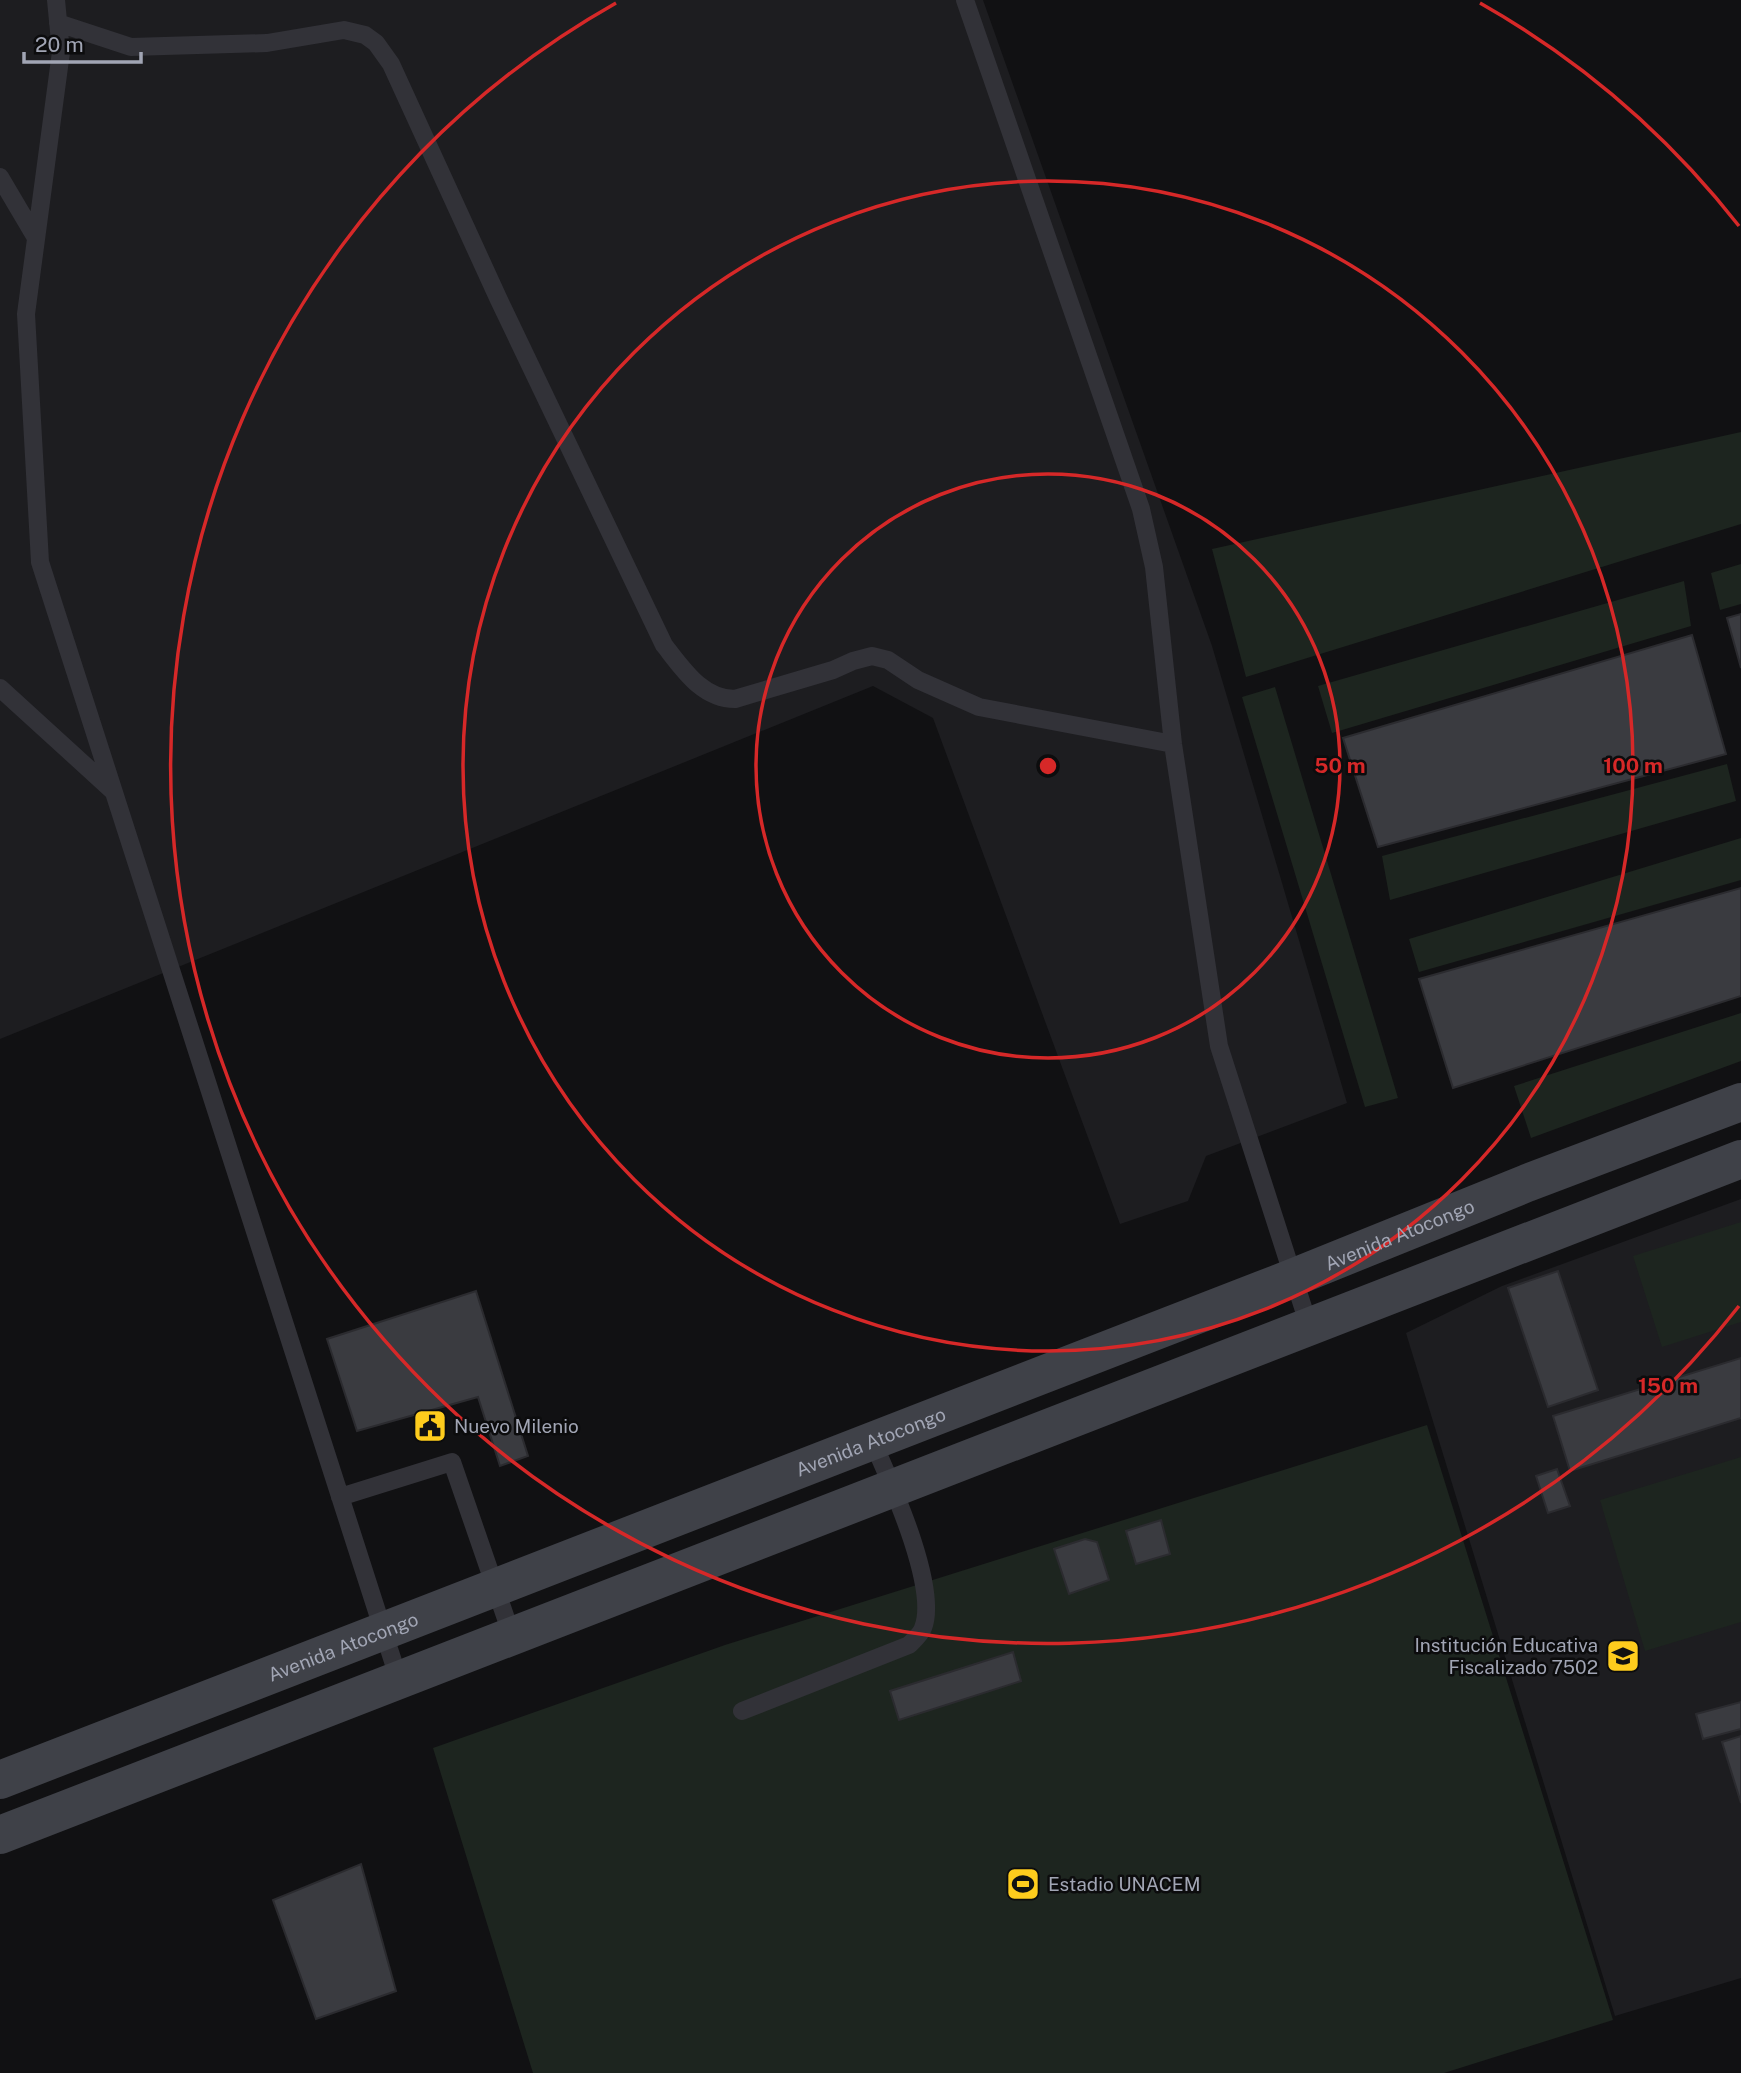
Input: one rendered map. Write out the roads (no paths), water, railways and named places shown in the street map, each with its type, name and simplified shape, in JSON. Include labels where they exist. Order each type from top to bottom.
[{"type":"main road","name":"Avenida Atocongo","points":[[0,1780],[1741,1102]]},
{"type":"main road","points":[[0,1835],[1741,1159]]},
{"type":"main road","points":[[1460,1212],[1482,1259]]},
{"type":"main road","points":[[1213,1308],[1231,1356]]},
{"type":"lane","points":[[56,0],[61,52],[26,314],[40,562],[399,1680]]},
{"type":"lane","points":[[965,0],[1140,509],[1154,567],[1173,744],[1219,1045],[1308,1326]]},
{"type":"lane","points":[[58,23],[131,47],[267,43],[344,30],[365,35],[376,43],[391,64],[499,300],[664,645],[689,677],[710,694],[724,699],[735,699],[872,656],[888,660],[918,680],[979,707],[1173,744]]},
{"type":"lane","points":[[0,177],[36,238]]},
{"type":"lane","points":[[0,688],[113,791]]},
{"type":"lane","points":[[742,1710],[909,1645],[923,1630],[926,1609],[924,1580],[893,1488],[872,1440]]},
{"type":"lane","points":[[340,1497],[452,1462],[512,1636]]},
{"type":"place","name":"Nuevo Milenio","points":[[430,1426]]},
{"type":"place","name":"Institución Educativa Fiscalizado 7502","points":[[1623,1656]]},
{"type":"place","name":"Estadio UNACEM","points":[[1023,1884]]}]
